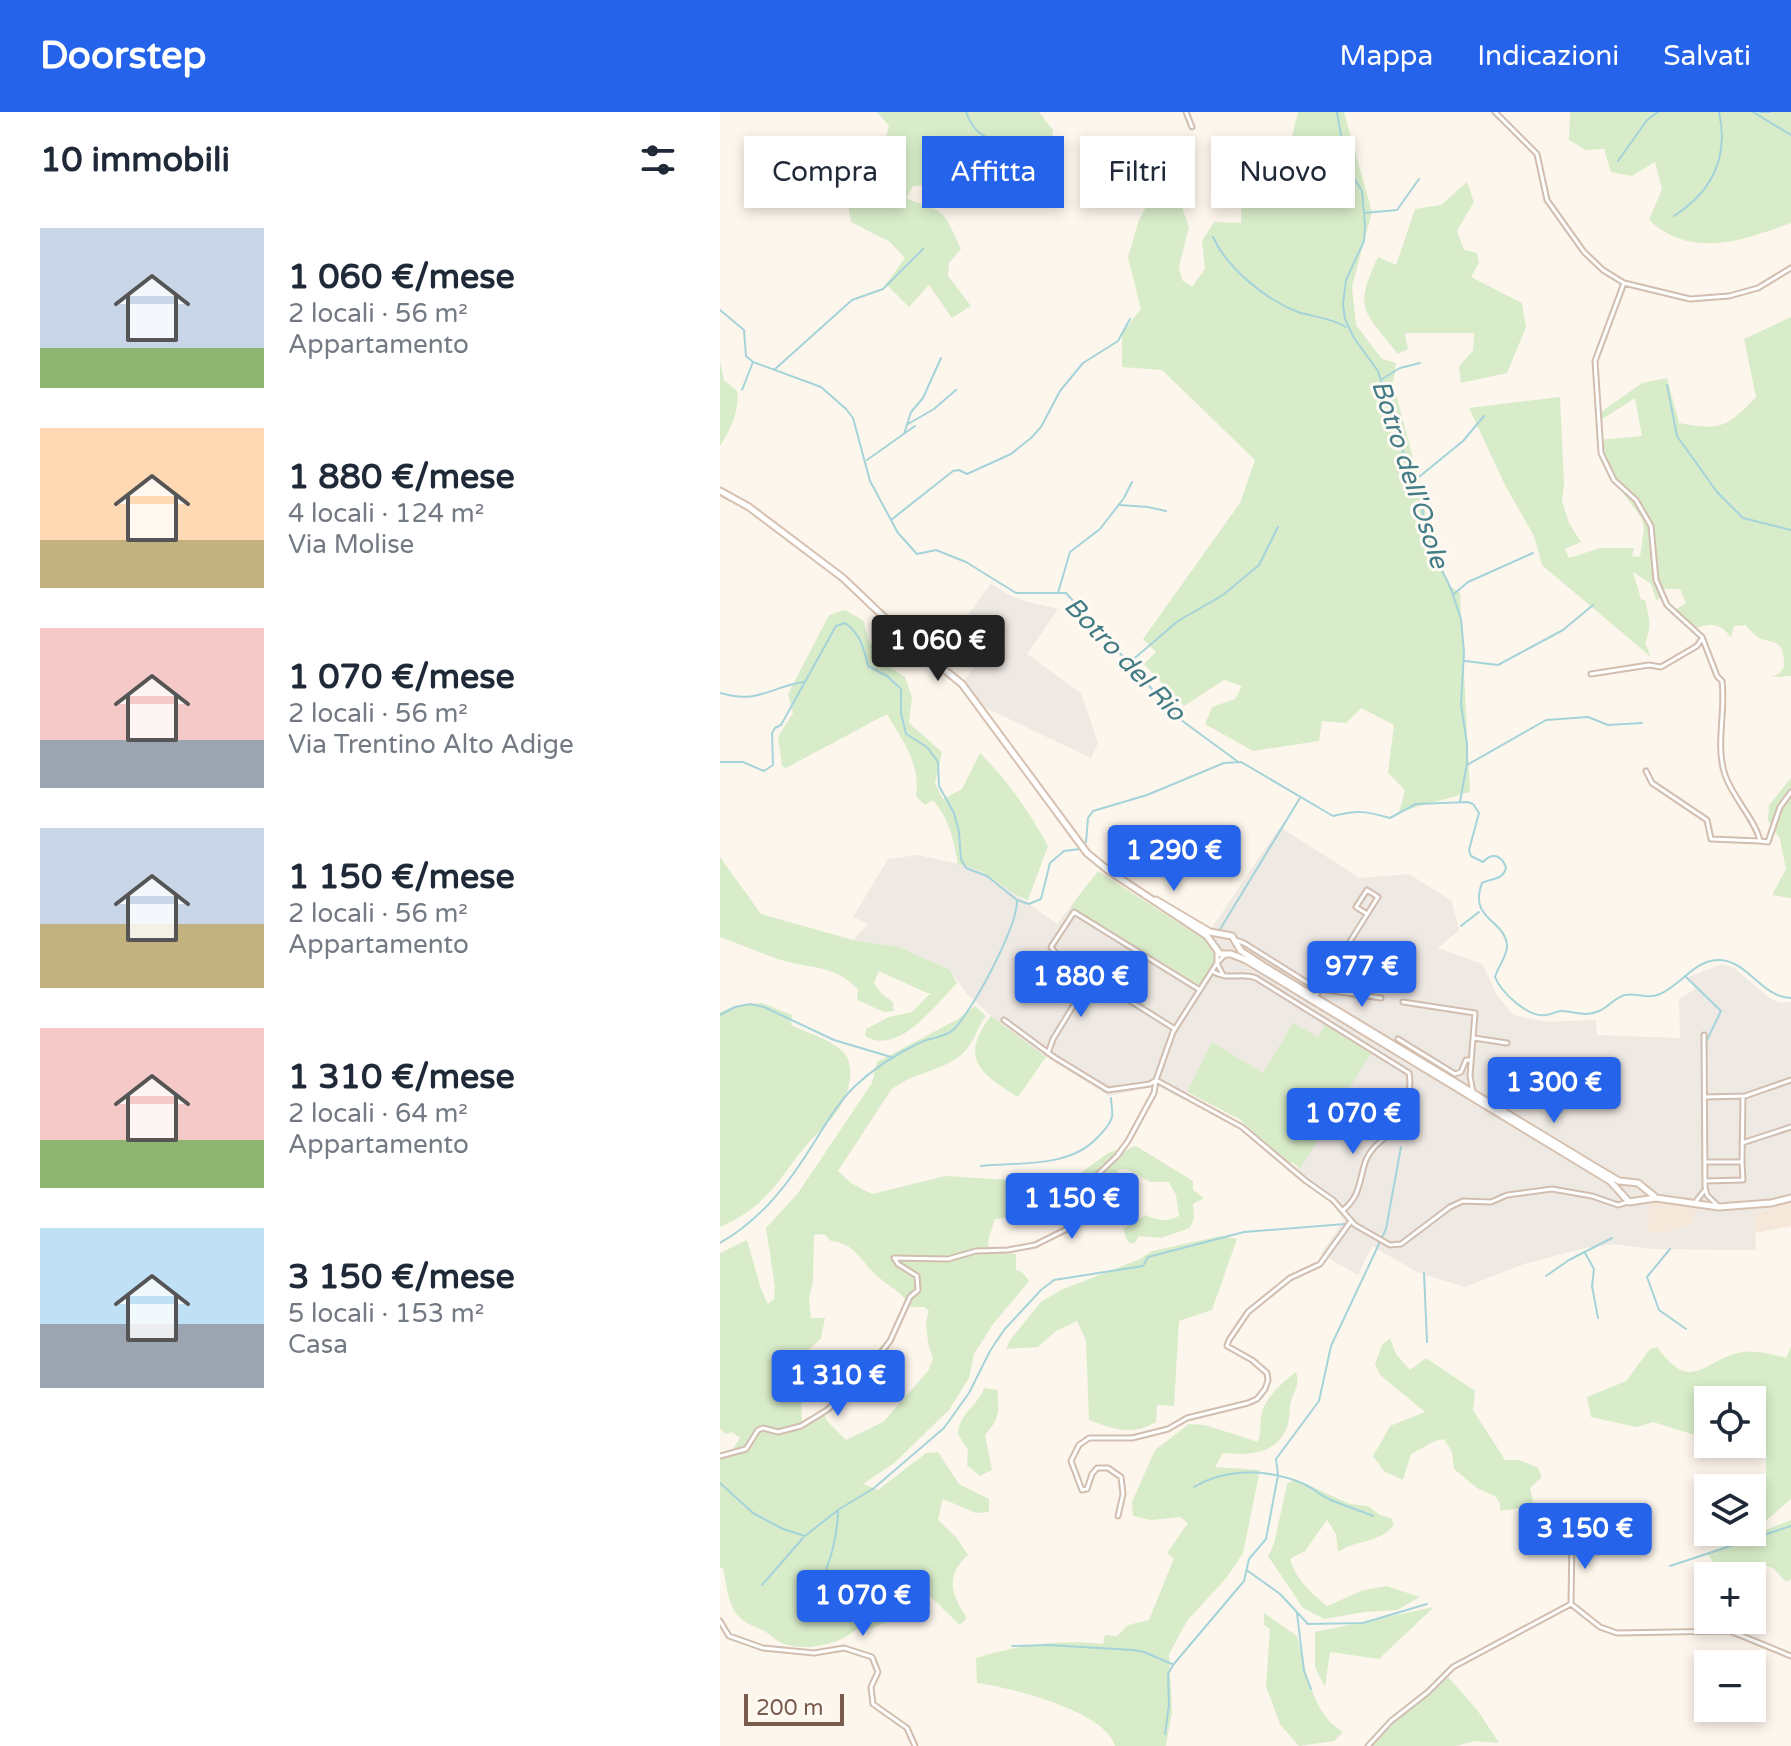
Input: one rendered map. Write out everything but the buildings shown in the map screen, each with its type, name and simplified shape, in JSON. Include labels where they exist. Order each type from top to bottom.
[{"type":"main road","points":[[720,491],[749,507],[843,578],[908,640],[962,684],[1087,853],[1205,934],[1216,948],[1249,962],[1610,1181],[1625,1198],[1658,1198],[1719,1207],[1765,1204],[1791,1198]]},
{"type":"main road","points":[[1118,877],[1207,930],[1229,935],[1253,959],[1613,1178],[1638,1183],[1658,1198]]},
{"type":"main road","points":[[1216,948],[1222,935]]},
{"type":"main road","points":[[1228,955],[1236,943]]},
{"type":"main road","points":[[1625,1198],[1624,1187],[1629,1182]]},
{"type":"main road","points":[[1640,1200],[1643,1189]]},
{"type":"street","points":[[1186,112],[1192,127]]},
{"type":"street","points":[[1495,112],[1537,154],[1547,200],[1584,252],[1603,270],[1624,283],[1690,299],[1729,296],[1758,288],[1791,268]]},
{"type":"street","points":[[1624,283],[1595,361],[1601,453],[1614,480],[1636,500],[1651,526],[1656,580],[1667,605],[1702,637],[1717,676],[1722,681],[1720,751],[1724,772],[1760,841]]},
{"type":"street","points":[[1591,674],[1649,665],[1661,667],[1697,646],[1702,637]]},
{"type":"street","points":[[1646,771],[1652,783],[1707,820],[1711,839],[1768,842],[1780,807],[1791,792]]},
{"type":"street","points":[[1315,997],[1378,897],[1367,890],[1356,907],[1367,914]]},
{"type":"street","points":[[1175,1029],[1057,955],[1051,946],[1071,913],[1075,912],[1200,990]]},
{"type":"street","points":[[1236,943],[1244,943],[1320,989],[1381,998]]},
{"type":"street","points":[[1216,948],[1219,974]]},
{"type":"street","points":[[720,1456],[746,1449],[758,1430],[763,1428],[778,1432],[794,1429],[827,1410],[855,1386],[894,1334],[910,1297],[918,1290],[919,1279],[894,1261],[896,1257],[948,1259],[976,1251],[1022,1247],[1052,1238],[1078,1219],[1085,1209],[1092,1180],[1123,1149],[1153,1095],[1162,1058],[1175,1029],[1217,963],[1228,955]]},
{"type":"street","points":[[1212,970],[1226,977],[1245,975],[1256,978],[1409,1073],[1402,1118],[1371,1151],[1359,1187],[1343,1210]]},
{"type":"street","points":[[1207,978],[1219,974]]},
{"type":"street","points":[[1048,1053],[1091,977]]},
{"type":"street","points":[[1403,1002],[1476,1016],[1470,1076],[1474,1093]]},
{"type":"street","points":[[1004,1020],[1048,1053],[1108,1090],[1150,1084],[1156,1080]]},
{"type":"street","points":[[1704,1035],[1705,1187],[1707,1195],[1719,1207]]},
{"type":"street","points":[[1474,1038],[1507,1043]]},
{"type":"street","points":[[1398,1039],[1456,1074],[1463,1070],[1466,1060],[1471,1060]]},
{"type":"street","points":[[1458,1084],[1470,1076]]},
{"type":"street","points":[[1156,1080],[1240,1125],[1307,1183],[1332,1198],[1351,1221],[1385,1242],[1399,1245],[1448,1208],[1466,1201],[1491,1202],[1507,1195],[1552,1189],[1592,1196],[1615,1204],[1625,1198]]},
{"type":"street","points":[[1705,1097],[1743,1096],[1791,1080]]},
{"type":"street","points":[[1705,1085],[1712,1094],[1720,1097]]},
{"type":"street","points":[[1705,1181],[1743,1180],[1743,1096]]},
{"type":"street","points":[[1705,1110],[1720,1097]]},
{"type":"street","points":[[1742,1143],[1791,1127]]},
{"type":"street","points":[[1705,1162],[1742,1162]]},
{"type":"street","points":[[1693,1204],[1702,1196],[1705,1187]]},
{"type":"street","points":[[1703,1206],[1707,1195]]},
{"type":"street","points":[[1118,1516],[1123,1481],[1113,1470],[1097,1468],[1087,1489],[1082,1490],[1071,1461],[1079,1445],[1093,1437],[1132,1438],[1160,1431],[1187,1418],[1257,1399],[1268,1380],[1267,1373],[1263,1367],[1227,1346],[1229,1340],[1248,1312],[1290,1278],[1319,1265],[1351,1221]]},
{"type":"street","points":[[1571,1604],[1572,1537]]},
{"type":"street","points":[[1571,1604],[1600,1627],[1617,1633],[1730,1631],[1791,1656]]},
{"type":"street","points":[[1368,1746],[1391,1721],[1428,1692],[1453,1667],[1571,1604]]},
{"type":"street","points":[[720,1621],[729,1636],[763,1648],[814,1653],[844,1648],[872,1657],[878,1672],[871,1687],[873,1704],[907,1728],[915,1746]]},
{"type":"shaded area","points":[[991,583],[1021,600],[1058,609],[1027,654],[1081,693],[1098,743],[1091,758],[986,708],[963,682],[982,656],[954,635]]},
{"type":"shaded area","points":[[1280,827],[1360,878],[1409,874],[1452,901],[1459,930],[1438,948],[1482,964],[1498,997],[1514,1015],[1546,1022],[1596,1020],[1597,1035],[1680,1038],[1679,999],[1695,989],[1689,977],[1722,964],[1734,968],[1771,999],[1780,1003],[1791,1002],[1791,1203],[1754,1213],[1756,1250],[1652,1249],[1614,1244],[1524,1264],[1465,1287],[1417,1272],[1372,1246],[1358,1275],[1321,1254],[1344,1220],[1331,1203],[1294,1176],[1370,1052],[1326,1026],[1318,1037],[1263,1073],[1213,1043],[1183,1100],[1160,1087],[1109,1096],[1046,1057],[991,1016],[967,994],[950,970],[899,947],[853,940],[868,924],[853,917],[888,859],[918,855],[968,866],[992,877],[1057,924],[1070,907],[1198,985],[1215,958],[1204,939]],"holes":[[[1656,1200],[1696,1207],[1694,1224],[1666,1233],[1647,1233],[1650,1202]]]},
{"type":"shaded area","points":[[1650,1201],[1697,1207],[1694,1224],[1666,1233],[1646,1233]]},
{"type":"shaded area","points":[[1791,1203],[1791,1226],[1755,1233],[1754,1213]]},
{"type":"green space","points":[[877,112],[1039,112],[1053,130],[1052,136],[922,136],[922,185],[913,186],[906,198],[906,136],[886,136],[889,126]]},
{"type":"green space","points":[[1298,112],[1344,112],[1351,136],[1292,136]]},
{"type":"green space","points":[[1570,112],[1791,112],[1791,223],[1718,243],[1683,240],[1665,232],[1649,220],[1662,189],[1655,162],[1632,176],[1611,172],[1604,149],[1586,150],[1569,140]]},
{"type":"green space","points":[[1355,151],[1372,212],[1352,287],[1356,325],[1382,359],[1396,363],[1393,383],[1421,488],[1432,545],[1448,585],[1460,593],[1470,792],[1399,812],[1405,790],[1388,773],[1394,725],[1361,708],[1346,723],[1322,721],[1319,741],[1253,751],[1205,724],[1212,707],[1235,699],[1242,686],[1224,680],[1184,706],[1144,664],[1156,652],[1143,639],[1240,503],[1255,460],[1162,370],[1122,367],[1122,333],[1141,309],[1128,257],[1145,208],[1182,208],[1189,227],[1179,267],[1182,280],[1192,287],[1205,269],[1202,241],[1214,222],[1241,223],[1241,208],[1355,208]]},
{"type":"green space","points":[[1467,182],[1474,202],[1457,231],[1464,250],[1477,253],[1479,263],[1471,277],[1522,303],[1526,327],[1507,373],[1461,383],[1459,366],[1473,351],[1474,333],[1405,333],[1408,349],[1398,354],[1370,318],[1364,300],[1378,257],[1396,265],[1415,209],[1441,205]]},
{"type":"green space","points":[[906,198],[922,204],[922,208],[941,213],[961,249],[949,263],[948,276],[971,306],[952,318],[929,285],[909,307],[886,284],[905,258],[890,242],[851,222],[848,208],[906,208]]},
{"type":"green space","points":[[1791,317],[1791,676],[1771,677],[1784,667],[1782,649],[1774,642],[1760,638],[1745,625],[1734,626],[1731,638],[1713,625],[1691,630],[1670,613],[1686,603],[1680,589],[1659,589],[1662,597],[1656,600],[1651,584],[1633,572],[1648,612],[1649,627],[1645,643],[1651,657],[1542,565],[1534,536],[1505,485],[1469,408],[1560,397],[1562,501],[1569,523],[1581,542],[1565,549],[1569,558],[1600,548],[1634,548],[1632,556],[1640,557],[1644,528],[1642,519],[1606,470],[1599,440],[1642,436],[1635,398],[1601,420],[1601,412],[1642,383],[1667,378],[1679,423],[1705,427],[1730,421],[1756,397],[1744,339]]},
{"type":"green space","points":[[720,361],[724,380],[737,391],[738,398],[733,420],[720,446]]},
{"type":"green space","points":[[845,610],[863,620],[869,641],[885,664],[905,677],[912,697],[909,723],[942,752],[935,783],[943,799],[962,789],[980,753],[1033,820],[1048,846],[1028,900],[977,870],[958,865],[953,839],[943,814],[933,800],[925,805],[916,796],[913,763],[887,714],[786,768],[782,766],[778,737],[793,713],[788,694],[829,615]]},
{"type":"green space","points":[[1791,778],[1790,898],[1772,895],[1786,869],[1780,839],[1768,821],[1769,805]]},
{"type":"green space","points":[[720,857],[761,914],[853,940],[899,947],[950,970],[957,983],[927,1015],[903,1034],[878,1041],[865,1036],[866,1029],[889,1017],[912,1012],[931,993],[879,971],[874,983],[893,1002],[894,1011],[884,1012],[857,1000],[858,989],[840,975],[781,960],[720,937]]},
{"type":"green space","points":[[1098,871],[1208,942],[1215,960],[1199,985],[1070,907]]},
{"type":"green space","points":[[762,1003],[792,1015],[791,1025],[827,1041],[845,1054],[850,1069],[848,1090],[833,1117],[768,1194],[748,1211],[720,1227],[720,1012],[735,1006]]},
{"type":"green space","points":[[975,1006],[986,1016],[969,1046],[958,1057],[891,1090],[838,1171],[851,1183],[872,1194],[945,1176],[1045,1182],[1074,1178],[1108,1153],[1116,1150],[1116,1154],[1086,1180],[1052,1200],[1038,1193],[1017,1216],[995,1219],[988,1241],[990,1252],[1016,1254],[1016,1270],[1029,1281],[993,1324],[974,1354],[969,1378],[949,1410],[894,1463],[863,1484],[878,1490],[926,1453],[938,1452],[959,1484],[989,1499],[989,1512],[976,1513],[943,1499],[938,1520],[956,1537],[968,1555],[953,1578],[954,1594],[967,1618],[960,1625],[911,1578],[893,1619],[867,1630],[856,1629],[841,1639],[820,1646],[788,1645],[737,1615],[730,1601],[723,1568],[720,1568],[720,1456],[730,1453],[740,1438],[732,1432],[725,1434],[720,1428],[720,1253],[747,1240],[768,1304],[774,1299],[766,1228],[798,1193],[872,1083],[877,1062],[958,1019]],"holes":[[[824,1234],[831,1241],[852,1249],[911,1307],[924,1307],[929,1311],[926,1321],[933,1359],[928,1371],[883,1422],[846,1440],[822,1411],[802,1421],[801,1404],[812,1394],[806,1362],[809,1349],[821,1339],[825,1318],[811,1318],[809,1299],[813,1281],[814,1235]]]},
{"type":"green space","points":[[991,1016],[1046,1057],[1018,1097],[994,1081],[978,1064],[976,1043]]},
{"type":"green space","points":[[1293,1023],[1318,1037],[1325,1025],[1371,1053],[1300,1169],[1292,1162],[1290,1164],[1239,1119],[1187,1092],[1212,1042],[1263,1073]]},
{"type":"green space","points":[[1136,1146],[1193,1181],[1193,1190],[1204,1198],[1193,1204],[1194,1218],[1190,1228],[1161,1238],[1139,1236],[1134,1244],[1128,1242],[1123,1229],[1146,1215],[1162,1220],[1179,1216],[1176,1195],[1169,1182],[1150,1182],[1126,1169],[1118,1170],[1116,1185],[1099,1193],[1093,1187],[1110,1162]]},
{"type":"green space","points":[[1221,1236],[1237,1239],[1212,1310],[1179,1321],[1174,1406],[1157,1405],[1156,1422],[1130,1430],[1115,1429],[1089,1420],[1086,1340],[1077,1321],[1056,1331],[1038,1347],[1006,1349],[1041,1302],[1061,1290],[1140,1259],[1152,1251]]},
{"type":"green space","points":[[1390,1338],[1396,1354],[1410,1370],[1426,1358],[1475,1391],[1473,1410],[1505,1460],[1519,1460],[1537,1467],[1542,1477],[1530,1488],[1534,1506],[1500,1511],[1496,1497],[1477,1488],[1454,1469],[1452,1452],[1444,1439],[1411,1454],[1403,1480],[1384,1471],[1373,1456],[1390,1426],[1425,1412],[1381,1376],[1375,1364],[1382,1345]]},
{"type":"green space","points":[[1657,1347],[1669,1362],[1689,1372],[1743,1352],[1786,1358],[1791,1347],[1791,1499],[1766,1520],[1766,1386],[1694,1386],[1694,1435],[1653,1422],[1637,1427],[1591,1417],[1587,1397],[1626,1381],[1650,1349]]},
{"type":"green space","points":[[1296,1372],[1297,1383],[1288,1424],[1282,1436],[1261,1451],[1223,1453],[1215,1467],[1260,1470],[1243,1553],[1227,1577],[1187,1621],[1169,1654],[1172,1712],[1166,1746],[1115,1746],[1108,1733],[1076,1712],[1032,1695],[977,1683],[976,1658],[1039,1644],[1103,1644],[1105,1635],[1117,1636],[1128,1625],[1149,1620],[1174,1558],[1167,1553],[1188,1523],[1180,1517],[1151,1520],[1133,1516],[1132,1502],[1155,1450],[1189,1424],[1205,1425],[1258,1442],[1266,1404]]},
{"type":"green space","points":[[984,1388],[997,1390],[998,1409],[996,1419],[985,1435],[992,1470],[980,1476],[967,1465],[968,1450],[958,1434],[962,1420]]},
{"type":"green space","points":[[1295,1479],[1350,1504],[1368,1506],[1380,1515],[1391,1518],[1394,1525],[1382,1535],[1338,1552],[1336,1534],[1327,1520],[1305,1551],[1290,1559],[1300,1579],[1316,1596],[1327,1606],[1364,1590],[1387,1586],[1420,1597],[1397,1610],[1324,1619],[1303,1608],[1268,1556],[1274,1544],[1287,1484]]},
{"type":"green space","points":[[1791,1520],[1791,1579],[1786,1582],[1773,1568],[1766,1566],[1766,1562],[1713,1562],[1707,1553],[1725,1546],[1766,1546],[1766,1530]]},
{"type":"green space","points":[[1434,1607],[1379,1659],[1330,1652],[1325,1687],[1315,1667],[1315,1632]]},
{"type":"green space","points":[[1264,1613],[1297,1636],[1317,1703],[1332,1724],[1343,1732],[1334,1741],[1299,1746],[1280,1724],[1266,1686],[1270,1629],[1264,1625]]},
{"type":"green space","points":[[1448,1677],[1478,1711],[1499,1743],[1475,1741],[1456,1746],[1373,1746],[1396,1720]]},
{"type":"waterway","points":[[966,112],[972,124],[984,136]]},
{"type":"waterway","name":"Botro dell'Osole","points":[[1337,112],[1346,165],[1362,191],[1365,226],[1364,241],[1346,280],[1345,319],[1354,338],[1378,371],[1410,474],[1422,498],[1429,543],[1451,589],[1461,619],[1464,652],[1461,704],[1467,763],[1460,802]]},
{"type":"waterway","points":[[1618,161],[1647,120],[1658,112]]},
{"type":"waterway","points":[[1674,216],[1699,196],[1715,172],[1722,144],[1719,112]]},
{"type":"waterway","points":[[1753,112],[1791,135]]},
{"type":"waterway","points":[[1760,112],[1770,112]]},
{"type":"waterway","points":[[1364,213],[1397,210],[1419,179]]},
{"type":"waterway","points":[[1213,237],[1238,271],[1273,300],[1298,312],[1346,327]]},
{"type":"waterway","points":[[774,370],[852,300],[883,289],[923,249]]},
{"type":"waterway","name":"Botro del Rio","points":[[720,310],[744,330],[746,356],[753,362],[821,387],[846,409],[853,418],[870,481],[898,533],[917,554],[936,550],[966,562],[1016,593],[1066,593],[1177,717],[1237,761]]},
{"type":"waterway","points":[[891,520],[953,471],[967,474],[1011,454],[1031,438],[1041,427],[1060,391],[1083,363],[1118,341],[1130,319]]},
{"type":"waterway","points":[[904,434],[911,412],[923,398],[941,358]]},
{"type":"waterway","points":[[742,390],[753,362]]},
{"type":"waterway","points":[[1382,379],[1400,368],[1420,363]]},
{"type":"waterway","points":[[1667,385],[1677,436],[1717,492],[1743,518],[1791,530]]},
{"type":"waterway","points":[[908,424],[934,409],[956,390]]},
{"type":"waterway","points":[[1414,481],[1463,441],[1484,416]]},
{"type":"waterway","points":[[867,460],[915,426]]},
{"type":"waterway","points":[[1058,593],[1070,552],[1100,529],[1132,482]]},
{"type":"waterway","points":[[1120,505],[1166,511]]},
{"type":"waterway","points":[[1129,663],[1178,621],[1223,595],[1259,565],[1278,527]]},
{"type":"waterway","points":[[1454,594],[1468,582],[1533,553]]},
{"type":"waterway","points":[[1465,661],[1498,665],[1563,630],[1593,605]]},
{"type":"waterway","points":[[720,762],[743,762],[764,771],[773,765],[772,733],[781,725],[836,626],[845,623],[861,642],[868,666],[887,676],[901,689],[901,713],[906,734],[927,747],[938,762],[939,786],[954,813],[961,859],[966,868],[987,876],[1017,900],[1029,904],[1041,899],[1050,863],[1064,851],[1080,849],[1086,842],[1088,818],[1093,811],[1147,795],[1224,763],[1241,762],[1333,816],[1362,812],[1390,818],[1416,804],[1473,804],[1479,813],[1469,850],[1471,856],[1483,862],[1496,856],[1506,867],[1500,876],[1482,883],[1479,895],[1483,912],[1501,930],[1507,946],[1495,977],[1509,996],[1531,1012],[1539,1015],[1561,1011],[1594,1013],[1625,995],[1660,994],[1701,964],[1717,960],[1737,965],[1771,992],[1791,998]]},
{"type":"waterway","points":[[720,693],[754,696],[803,682]]},
{"type":"waterway","points":[[1467,765],[1546,720],[1588,717],[1608,725],[1642,723]]},
{"type":"waterway","points":[[1219,931],[1300,798]]},
{"type":"waterway","points":[[720,1243],[749,1223],[774,1198],[854,1087],[902,1052],[953,1030],[971,1006],[992,968],[1010,929],[1017,900]]},
{"type":"waterway","points":[[1461,926],[1479,912]]},
{"type":"waterway","points":[[1359,990],[1408,959]]},
{"type":"waterway","points":[[1685,976],[1721,1011],[1707,1040]]},
{"type":"waterway","points":[[720,1015],[750,1004],[764,1007],[834,1040],[891,1057]]},
{"type":"waterway","points":[[981,1166],[1043,1162],[1086,1148],[1110,1123],[1111,1098]]},
{"type":"waterway","points":[[1165,1734],[1169,1705],[1168,1674],[1244,1581],[1249,1559],[1266,1539],[1278,1475],[1276,1459],[1319,1401],[1331,1346],[1386,1229],[1401,1147]]},
{"type":"waterway","points":[[720,1483],[753,1513],[783,1529],[805,1536],[838,1510],[874,1488],[944,1428],[969,1393],[1004,1330],[1054,1280],[1143,1266],[1148,1257],[1244,1232],[1345,1224]]},
{"type":"waterway","points":[[1546,1276],[1612,1238]]},
{"type":"waterway","points":[[1670,1249],[1647,1277],[1659,1310],[1686,1329]]},
{"type":"waterway","points":[[1585,1253],[1594,1269],[1592,1286],[1598,1318]]},
{"type":"waterway","points":[[1424,1273],[1427,1342]]},
{"type":"waterway","points":[[1194,1487],[1234,1473],[1277,1475],[1373,1516]]},
{"type":"waterway","points":[[801,1620],[827,1568],[835,1539],[838,1510]]},
{"type":"waterway","points":[[1670,1566],[1791,1526]]},
{"type":"waterway","points":[[762,1585],[803,1538]]},
{"type":"waterway","points":[[1248,1571],[1280,1594],[1308,1624],[1363,1623],[1427,1604]]},
{"type":"waterway","points":[[1297,1613],[1304,1671],[1311,1689]]},
{"type":"waterway","points":[[1012,1646],[1133,1650],[1172,1664]]}]
